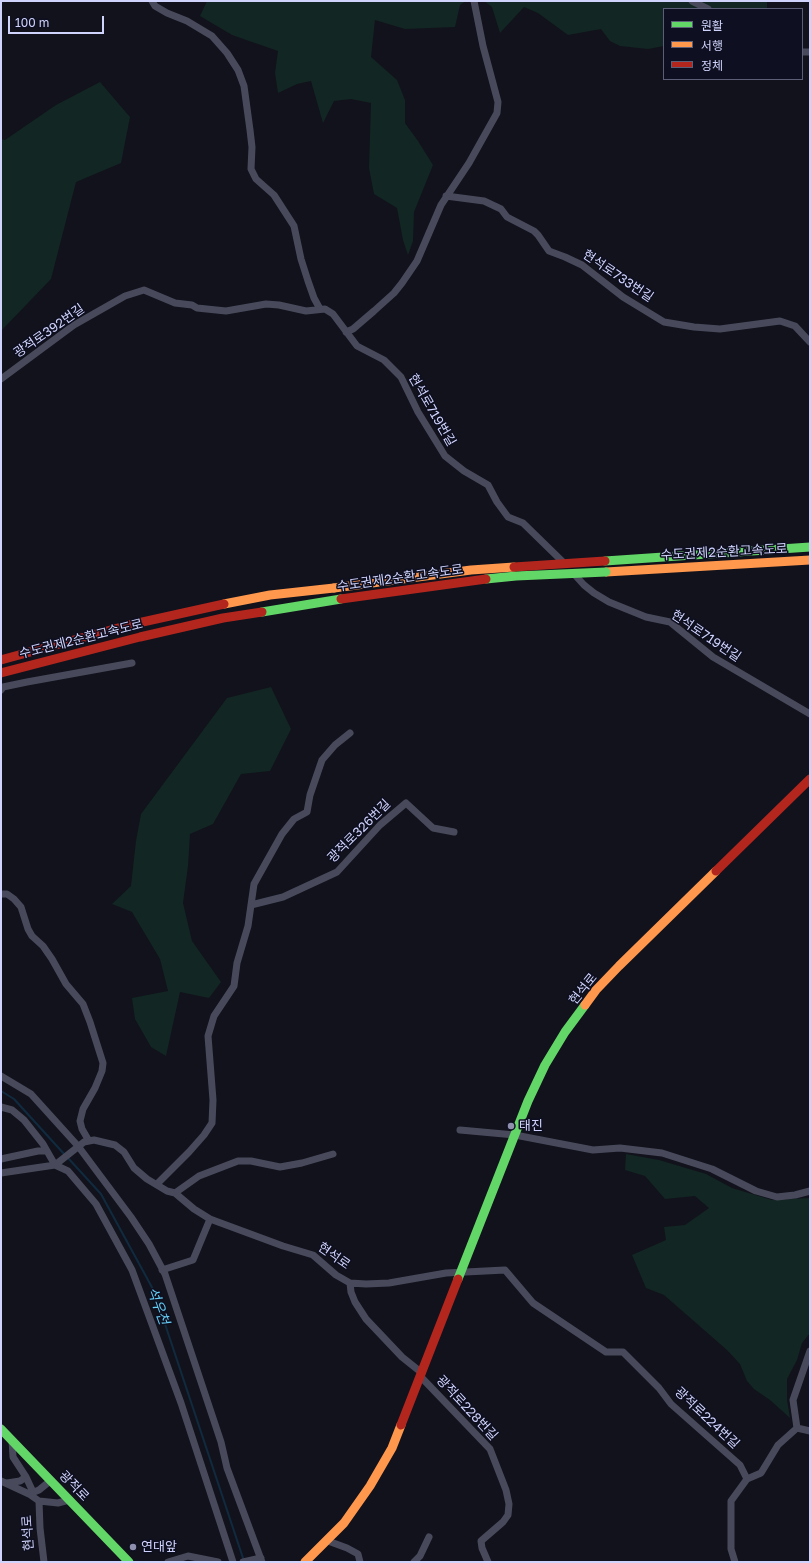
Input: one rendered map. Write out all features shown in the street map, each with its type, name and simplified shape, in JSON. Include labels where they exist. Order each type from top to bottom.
[{"type":"main road","name":"수도권제2순환고속도로","points":[[1,660],[129,625],[196,609],[270,595],[471,570],[810,547]]},
{"type":"main road","name":"수도권제2순환고속도로","points":[[1,673],[140,637],[223,618],[465,581],[516,576],[810,560]]},
{"type":"main road","points":[[715,566],[810,564]]},
{"type":"main road","name":"현석로","points":[[305,1562],[328,1541],[348,1518],[380,1471],[392,1448],[422,1375],[528,1101],[545,1065],[565,1032],[596,990],[619,966],[810,779]]},
{"type":"main road","name":"광적로","points":[[1,1429],[129,1562]]},
{"type":"street","points":[[152,1],[155,6],[167,13],[187,21],[212,36],[227,53],[238,70],[244,86],[250,130],[251,169],[256,179],[274,195],[294,226],[301,259],[314,298],[320,309]]},
{"type":"street","points":[[346,332],[353,329],[374,311],[394,293],[402,283],[417,261],[446,196],[468,163],[497,113],[498,102],[483,46],[474,1]]},
{"type":"street","points":[[692,1],[706,8]]},
{"type":"street","name":"현석로733번길","points":[[446,196],[484,201],[500,209],[507,217],[534,231],[549,251],[582,265],[623,297],[664,322],[694,327],[720,329],[780,321],[794,326],[810,342]]},
{"type":"street","name":"광적로392번길","points":[[1,380],[74,325],[124,296],[144,290],[175,302],[192,305],[197,308],[226,311],[266,304],[279,305],[306,312],[320,309]]},
{"type":"street","name":"현석로719번길","points":[[320,309],[326,308],[333,314],[357,346],[384,360],[401,377],[421,417],[445,456],[464,471],[488,485],[497,502],[508,517],[523,523],[564,562],[584,584],[604,599],[628,610],[646,617],[670,622],[681,633],[713,657],[810,714]]},
{"type":"street","points":[[1,690],[3,688],[26,682],[132,663]]},
{"type":"street","points":[[157,1184],[189,1152],[212,1123],[213,1100],[208,1036],[214,1016],[234,986],[237,963],[248,926],[254,884],[282,834],[294,819],[307,812],[310,795],[322,760],[335,745],[350,733]]},
{"type":"street","name":"광적로326번길","points":[[251,905],[283,897],[337,872],[380,826],[406,803],[433,828],[454,832]]},
{"type":"street","points":[[1,894],[7,894],[21,907],[28,929],[32,936],[43,946],[66,984],[83,1004],[103,1062],[100,1077],[84,1109],[80,1121],[82,1129],[90,1141]]},
{"type":"street","points":[[1,1076],[31,1094],[78,1146],[131,1216],[149,1244],[162,1270],[221,1442],[227,1468],[261,1560],[243,1562]]},
{"type":"street","points":[[1,1107],[12,1110],[24,1120],[36,1134],[46,1151],[57,1164],[68,1171],[96,1204],[132,1270],[181,1403],[233,1562]]},
{"type":"street","points":[[460,1130],[515,1135],[594,1150],[620,1148],[662,1153],[712,1169],[756,1191],[777,1197],[795,1195],[810,1191]]},
{"type":"street","points":[[1,1173],[57,1164],[84,1142],[94,1140],[115,1145],[124,1152],[134,1168],[167,1191],[174,1193],[199,1176],[238,1161],[251,1161],[280,1168],[333,1154]]},
{"type":"street","points":[[1,1159],[38,1151],[46,1151]]},
{"type":"street","name":"현석로","points":[[174,1193],[194,1209],[210,1219],[283,1246],[313,1255],[336,1275],[350,1282],[351,1292],[355,1302],[366,1319],[402,1357],[422,1375]]},
{"type":"street","points":[[162,1270],[193,1260],[210,1219]]},
{"type":"street","name":"광적로224번길","points":[[461,1273],[505,1270],[533,1303],[606,1352],[623,1352],[659,1388],[671,1404],[740,1465],[747,1479]]},
{"type":"street","points":[[350,1282],[366,1284],[389,1283],[446,1273],[461,1273]]},
{"type":"street","points":[[797,1428],[793,1400],[810,1351]]},
{"type":"street","name":"광적로228번길","points":[[422,1375],[490,1449],[506,1490],[509,1504],[508,1515],[503,1522],[481,1541],[482,1548],[488,1562]]},
{"type":"street","points":[[797,1428],[810,1432]]},
{"type":"street","points":[[735,1562],[731,1549],[731,1501],[747,1479],[761,1473],[778,1445],[797,1428]]},
{"type":"street","points":[[12,1439],[13,1457],[26,1477],[31,1493]]},
{"type":"street","points":[[4,1482],[20,1481],[26,1477]]},
{"type":"street","points":[[31,1493],[39,1490],[50,1481]]},
{"type":"street","points":[[4,1482],[31,1493],[39,1501],[58,1503],[69,1500]]},
{"type":"street","name":"현석로","points":[[39,1501],[40,1528],[44,1562]]},
{"type":"street","points":[[414,1562],[420,1556],[429,1537]]},
{"type":"street","points":[[328,1541],[358,1554],[360,1562]]},
{"type":"street","points":[[168,1562],[188,1556],[218,1562]]},
{"type":"green space","points":[[207,1],[466,1],[460,5],[455,27],[405,29],[375,20],[371,57],[397,80],[405,100],[405,123],[433,165],[414,212],[413,241],[408,255],[403,240],[397,208],[374,194],[369,168],[371,103],[351,99],[334,101],[323,123],[311,81],[297,84],[278,93],[275,73],[278,51],[232,35],[200,16]]},
{"type":"green space","points":[[484,1],[767,1],[767,8],[663,8],[663,46],[648,49],[620,46],[610,41],[601,29],[568,35],[538,13],[524,7],[500,33],[492,7]]},
{"type":"green space","points":[[100,82],[130,117],[121,163],[76,182],[51,279],[1,331],[1,139],[5,140],[56,105]]},
{"type":"green space","points":[[271,687],[291,729],[270,771],[241,774],[213,824],[190,834],[188,866],[183,903],[192,941],[221,982],[209,998],[180,992],[166,1056],[151,1047],[135,1019],[132,998],[168,991],[160,959],[132,912],[112,904],[131,886],[136,841],[141,814],[227,698]]},
{"type":"green space","points":[[626,1154],[659,1160],[706,1174],[732,1188],[772,1200],[810,1198],[810,1333],[802,1343],[797,1360],[787,1379],[787,1400],[790,1418],[770,1400],[754,1389],[747,1381],[740,1364],[727,1350],[664,1295],[646,1288],[632,1255],[666,1240],[664,1227],[685,1225],[709,1208],[695,1196],[665,1199],[645,1176],[625,1170]]},
{"type":"waterway","name":"석우천","points":[[1,1091],[14,1099],[65,1155]]},
{"type":"waterway","name":"석우천","points":[[68,1158],[101,1194],[154,1291],[244,1561]]},
{"type":"traffic: fast","points":[[605,561],[810,547]]},
{"type":"traffic: fast","points":[[486,579],[516,576],[606,572]]},
{"type":"traffic: fast","points":[[262,612],[341,599]]},
{"type":"traffic: fast","points":[[458,1279],[528,1101],[545,1065],[565,1032],[585,1005]]},
{"type":"traffic: fast","points":[[1,1429],[129,1562]]},
{"type":"traffic: slow","points":[[606,572],[810,560]]},
{"type":"traffic: slow","points":[[334,588],[471,570],[514,567]]},
{"type":"traffic: slow","points":[[224,604],[270,595],[334,588]]},
{"type":"traffic: slow","points":[[585,1005],[596,990],[619,966],[716,871]]},
{"type":"traffic: slow","points":[[305,1562],[344,1523],[370,1486],[392,1448],[401,1425]]},
{"type":"traffic: jam","points":[[514,567],[605,561]]},
{"type":"traffic: jam","points":[[341,599],[486,579]]},
{"type":"traffic: jam","points":[[1,660],[129,625],[224,604]]},
{"type":"traffic: jam","points":[[1,673],[140,637],[223,618],[262,612]]},
{"type":"traffic: jam","points":[[716,871],[810,779]]},
{"type":"traffic: jam","points":[[401,1425],[458,1279]]},
{"type":"place","name":"태진","points":[[511,1126]]},
{"type":"place","name":"연대앞","points":[[133,1547]]}]
